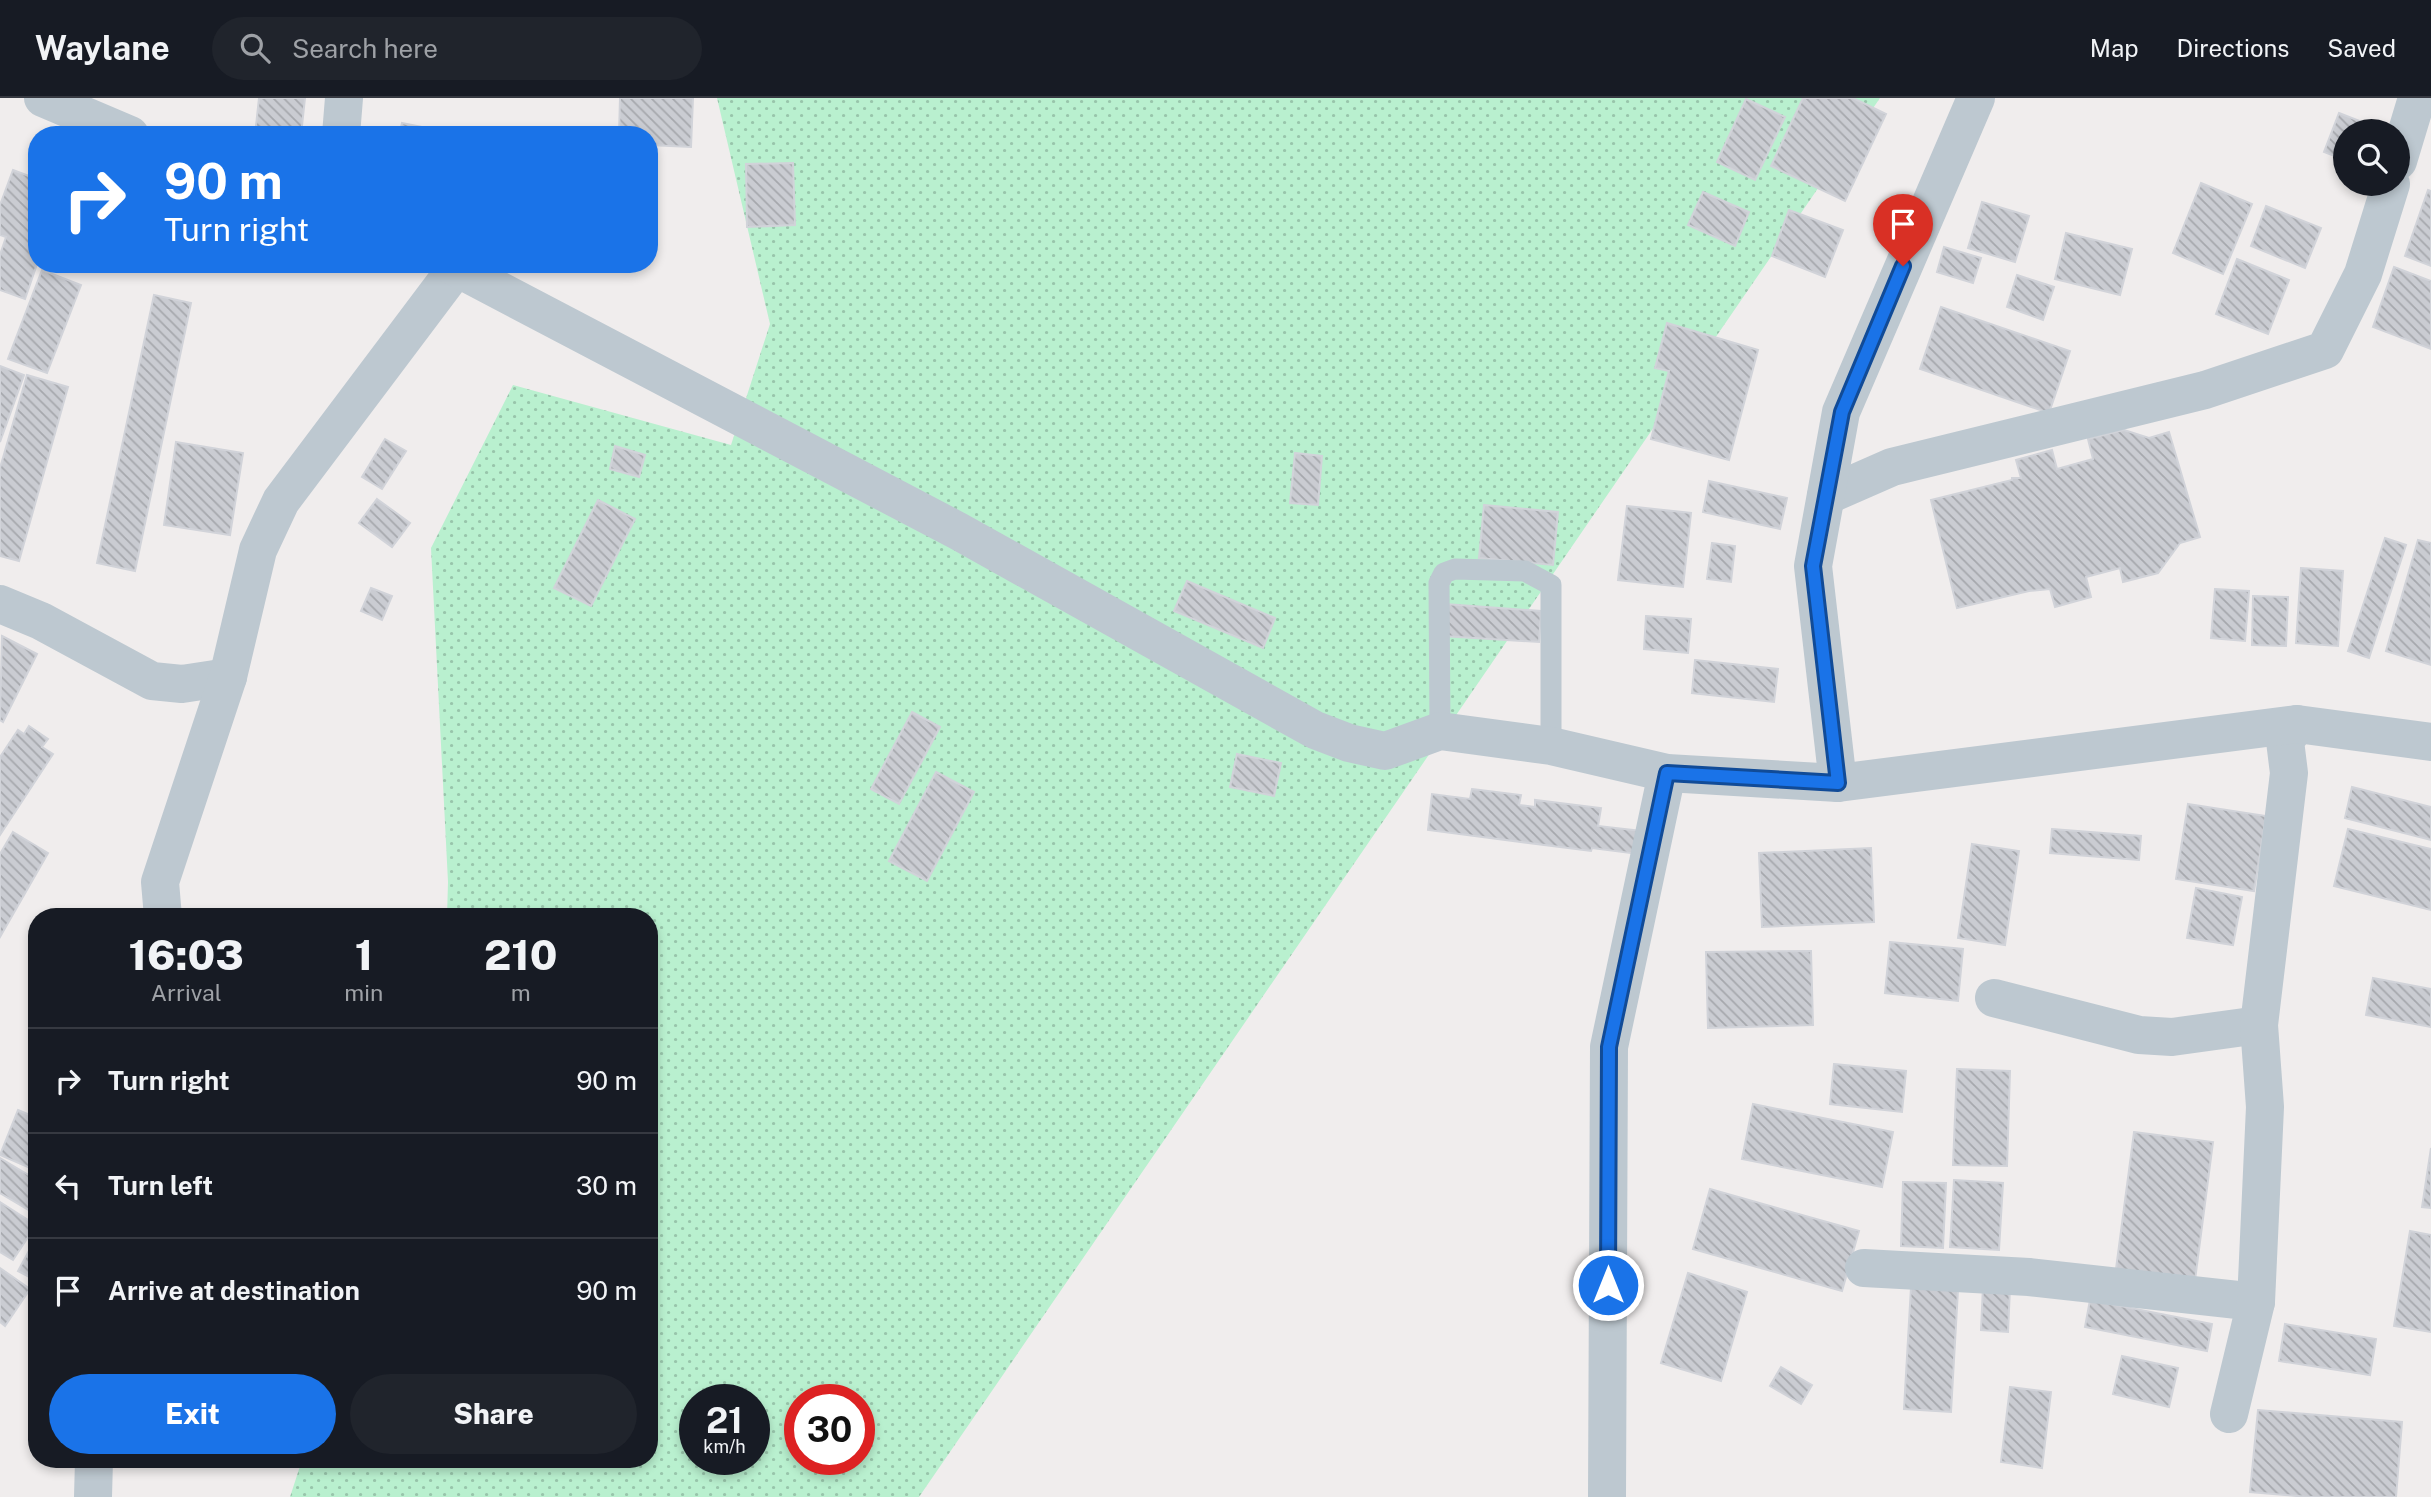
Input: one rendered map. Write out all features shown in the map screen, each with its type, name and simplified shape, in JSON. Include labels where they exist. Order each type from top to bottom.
[{"type":"street","points":[[43,98],[109,126]]},
{"type":"street","points":[[342,126],[344,98]]},
{"type":"street","points":[[1838,783],[1813,566],[1842,412],[1976,98]]},
{"type":"street","points":[[2410,121],[2417,98]]},
{"type":"street","points":[[1826,496],[1892,467],[2206,390],[2325,350],[2363,274],[2387,196]]},
{"type":"street","points":[[162,908],[160,882],[228,677],[258,550],[281,501],[448,273]]},
{"type":"street","points":[[467,273],[958,531],[1315,730],[1385,751],[1440,731],[1551,746],[1667,773],[1838,783],[2297,724],[2431,743]]},
{"type":"street","points":[[0,604],[41,621],[152,681],[182,684],[228,677]]},
{"type":"street","points":[[2229,1413],[2256,1302],[2265,1107],[2259,1026],[2289,773],[2286,741],[2297,724]]},
{"type":"street","points":[[1607,1497],[1609,1047],[1667,773]]},
{"type":"street","points":[[1994,998],[2139,1035],[2172,1037],[2259,1026]]},
{"type":"street","points":[[1864,1268],[2029,1277],[2256,1302]]},
{"type":"street","points":[[93,1497],[94,1468]]},
{"type":"lane","points":[[1440,731],[1439,583],[1444,573],[1455,569],[1525,571],[1551,585],[1551,746]]},
{"type":"green space","points":[[717,98],[1880,98],[919,1497],[290,1497],[299,1468],[658,1468],[658,908],[447,908],[431,548],[513,385],[731,445],[770,324]]},
{"type":"building","points":[[259,98],[305,98],[302,126],[256,126]]},
{"type":"building","points":[[620,98],[693,98],[691,147],[658,145],[658,126],[619,126]]},
{"type":"building","points":[[1803,98],[1853,98],[1886,114],[1845,201],[1771,166]]},
{"type":"building","points":[[1746,99],[1785,117],[1755,180],[1717,162]]},
{"type":"building","points":[[2339,113],[2354,119],[2337,119]]},
{"type":"building","points":[[2333,129],[2333,155],[2324,152]]},
{"type":"building","points":[[793,163],[795,225],[747,227],[746,164]]},
{"type":"building","points":[[13,170],[28,176],[28,273],[34,273],[25,299],[0,290],[0,255],[6,237],[0,235],[0,205]]},
{"type":"building","points":[[2201,183],[2252,204],[2223,274],[2173,253]]},
{"type":"building","points":[[2428,190],[2431,191],[2431,266],[2405,256]]},
{"type":"building","points":[[1703,192],[1749,212],[1735,246],[1688,225]]},
{"type":"building","points":[[1982,202],[2029,216],[2015,262],[1968,248]]},
{"type":"building","points":[[2266,206],[2321,228],[2305,268],[2251,246]]},
{"type":"building","points":[[1789,210],[1843,230],[1825,277],[1772,256]]},
{"type":"building","points":[[2066,233],[2132,249],[2120,295],[2055,279]]},
{"type":"building","points":[[1944,247],[1981,258],[1973,283],[1937,272]]},
{"type":"building","points":[[2237,259],[2289,280],[2268,334],[2216,314]]},
{"type":"building","points":[[2394,267],[2431,281],[2431,349],[2373,327]]},
{"type":"building","points":[[41,273],[50,273],[81,285],[47,373],[8,359]]},
{"type":"building","points":[[2017,275],[2054,287],[2043,320],[2007,307]]},
{"type":"building","points":[[154,295],[191,303],[135,571],[97,563]]},
{"type":"building","points":[[1941,307],[2070,351],[2049,413],[1920,369]]},
{"type":"building","points":[[1667,323],[1758,350],[1729,460],[1651,439],[1669,371],[1655,368]]},
{"type":"building","points":[[0,366],[24,375],[0,442]]},
{"type":"building","points":[[27,375],[68,387],[19,561],[0,556],[0,468]]},
{"type":"building","points":[[2124,430],[2149,438],[2169,432],[2200,537],[2180,543],[2158,573],[2123,582],[2120,568],[2086,577],[2091,597],[2055,607],[2050,589],[2029,591],[1957,608],[1931,500],[2012,478],[2021,478],[2016,460],[2052,450],[2057,469],[2093,459],[2088,439]]},
{"type":"building","points":[[385,439],[406,451],[382,489],[362,477]]},
{"type":"building","points":[[176,442],[243,453],[230,535],[164,525]]},
{"type":"building","points":[[615,446],[645,455],[639,477],[610,469]]},
{"type":"building","points":[[1295,453],[1322,456],[1318,505],[1290,503]]},
{"type":"building","points":[[1709,481],[1787,498],[1780,529],[1703,512]]},
{"type":"building","points":[[377,499],[410,523],[392,547],[359,523]]},
{"type":"building","points":[[598,500],[635,519],[591,606],[554,588]]},
{"type":"building","points":[[1484,505],[1558,512],[1553,565],[1479,558]]},
{"type":"building","points":[[1627,506],[1691,513],[1683,587],[1618,580]]},
{"type":"building","points":[[2385,538],[2406,545],[2369,658],[2348,651]]},
{"type":"building","points":[[2418,540],[2431,543],[2431,665],[2386,651]]},
{"type":"building","points":[[1712,543],[1735,546],[1731,582],[1707,579]]},
{"type":"building","points":[[2301,568],[2343,571],[2338,646],[2296,643]]},
{"type":"building","points":[[1187,581],[1275,618],[1263,648],[1174,611]]},
{"type":"building","points":[[371,588],[392,596],[382,620],[361,611]]},
{"type":"building","points":[[2215,589],[2249,591],[2245,641],[2211,638]]},
{"type":"building","points":[[2253,596],[2288,597],[2286,646],[2252,645]]},
{"type":"building","points":[[1445,604],[1541,611],[1539,642],[1443,636]]},
{"type":"building","points":[[1646,616],[1691,619],[1688,653],[1644,649]]},
{"type":"building","points":[[2,636],[37,654],[3,722],[0,720]]},
{"type":"building","points":[[1695,660],[1778,669],[1774,702],[1692,693]]},
{"type":"building","points":[[912,712],[940,727],[899,804],[871,789]]},
{"type":"building","points":[[29,726],[48,739],[42,747],[53,754],[0,835],[0,757],[18,730],[24,734]]},
{"type":"building","points":[[1237,754],[1281,763],[1274,796],[1230,787]]},
{"type":"building","points":[[936,772],[974,792],[927,881],[889,861]]},
{"type":"building","points":[[2352,787],[2431,807],[2431,840],[2345,818]]},
{"type":"building","points":[[1472,789],[1521,795],[1519,805],[1535,807],[1535,800],[1601,808],[1598,826],[1641,831],[1638,854],[1592,848],[1591,851],[1428,830],[1432,794],[1470,799]]},
{"type":"building","points":[[2188,804],[2266,816],[2254,891],[2176,879]]},
{"type":"building","points":[[2052,829],[2141,836],[2139,860],[2050,853]]},
{"type":"building","points":[[2348,829],[2431,849],[2431,910],[2334,886]]},
{"type":"building","points":[[13,832],[48,853],[0,937],[0,854]]},
{"type":"building","points":[[1972,844],[2019,851],[2005,945],[1958,938]]},
{"type":"building","points":[[1871,848],[1874,922],[1762,927],[1759,853]]},
{"type":"building","points":[[2196,888],[2242,897],[2233,945],[2187,938]]},
{"type":"building","points":[[1890,942],[1963,949],[1958,1001],[1885,993]]},
{"type":"building","points":[[1811,951],[1813,1025],[1708,1028],[1706,952]]},
{"type":"building","points":[[2373,978],[2431,989],[2431,1027],[2366,1015]]},
{"type":"building","points":[[1834,1064],[1906,1071],[1902,1112],[1830,1104]]},
{"type":"building","points":[[1957,1069],[2010,1071],[2007,1166],[1953,1165]]},
{"type":"building","points":[[1753,1104],[1893,1132],[1882,1187],[1742,1159]]},
{"type":"building","points":[[18,1110],[28,1114],[28,1167],[0,1155]]},
{"type":"building","points":[[2134,1132],[2213,1142],[2195,1280],[2116,1269]]},
{"type":"building","points":[[2431,1148],[2431,1208],[2422,1207]]},
{"type":"building","points":[[0,1158],[28,1175],[28,1210],[0,1193]]},
{"type":"building","points":[[1954,1180],[2003,1183],[1999,1250],[1950,1247]]},
{"type":"building","points":[[1903,1182],[1946,1183],[1943,1248],[1901,1246]]},
{"type":"building","points":[[1710,1189],[1859,1231],[1842,1291],[1693,1249]]},
{"type":"building","points":[[0,1202],[28,1220],[28,1237],[13,1260],[0,1252]]},
{"type":"building","points":[[2410,1231],[2431,1235],[2431,1332],[2394,1326]]},
{"type":"building","points":[[28,1253],[28,1276],[18,1271]]},
{"type":"building","points":[[0,1268],[28,1288],[28,1292],[5,1326],[0,1322]]},
{"type":"building","points":[[1688,1273],[1747,1292],[1721,1381],[1661,1363]]},
{"type":"building","points":[[1983,1286],[2010,1288],[2008,1332],[1981,1330]]},
{"type":"building","points":[[1911,1287],[1958,1290],[1951,1412],[1904,1409]]},
{"type":"building","points":[[2090,1300],[2212,1324],[2207,1351],[2085,1327]]},
{"type":"building","points":[[2285,1324],[2376,1339],[2370,1375],[2279,1361]]},
{"type":"building","points":[[2122,1356],[2178,1368],[2169,1407],[2113,1394]]},
{"type":"building","points":[[1781,1367],[1812,1385],[1801,1404],[1770,1386]]},
{"type":"building","points":[[2010,1387],[2051,1392],[2042,1468],[2001,1462]]},
{"type":"building","points":[[2258,1410],[2402,1422],[2396,1497],[2308,1497],[2250,1492]]},
{"type":"route","points":[[1608,1285],[1609,1047],[1667,773],[1838,783],[1813,566],[1842,412],[1903,266]]}]
